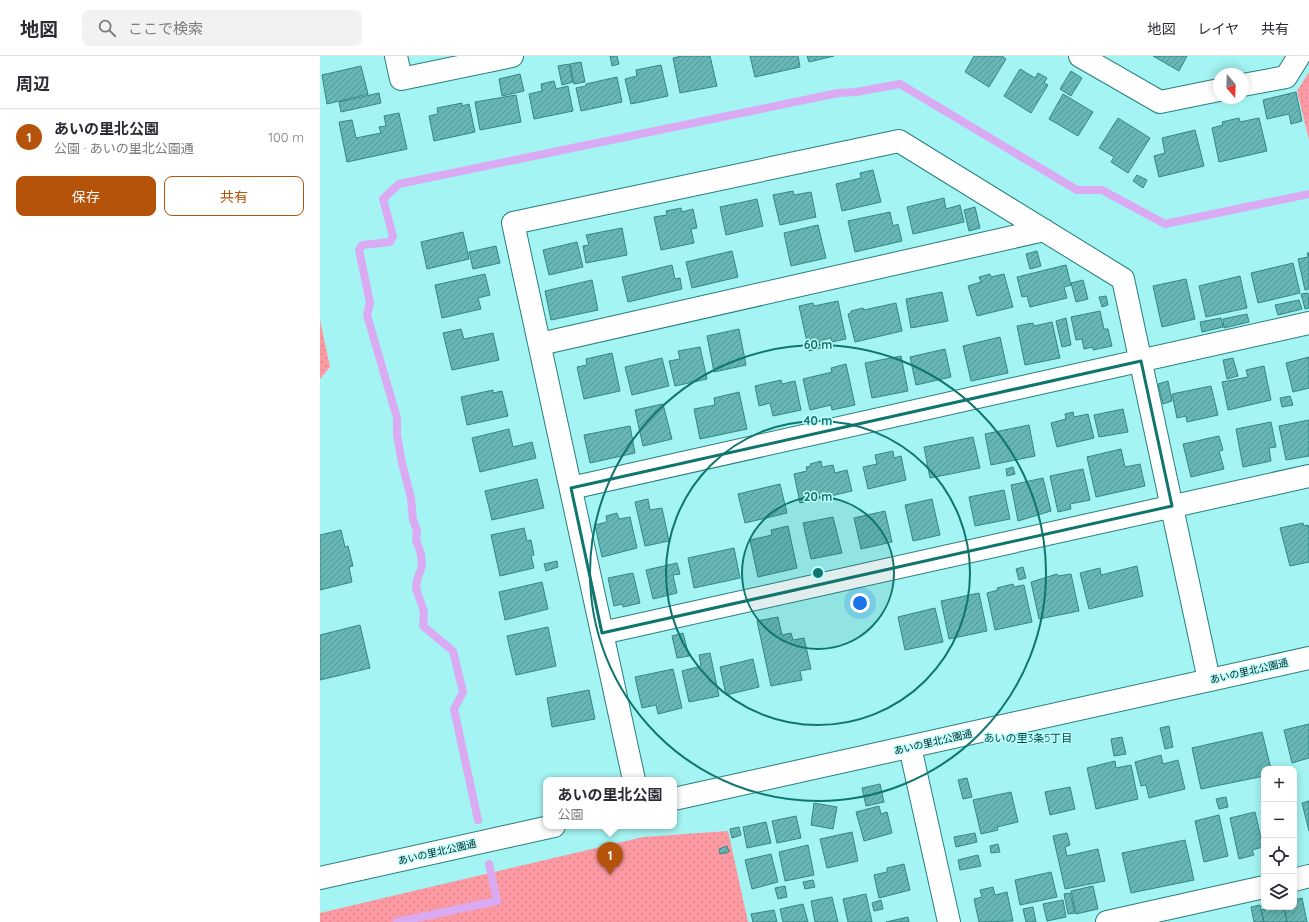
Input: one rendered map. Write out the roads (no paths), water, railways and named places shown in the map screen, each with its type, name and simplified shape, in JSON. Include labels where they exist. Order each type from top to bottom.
[{"type":"street","points":[[396,56],[402,79],[512,56]]},
{"type":"street","points":[[1080,56],[1160,102],[1213,91]]},
{"type":"street","points":[[1249,84],[1286,77],[1299,56]]},
{"type":"street","points":[[633,777],[513,223],[899,141],[1123,279],[1209,680]]},
{"type":"street","points":[[540,344],[1044,230]]},
{"type":"street","points":[[571,488],[1309,323]]},
{"type":"street","points":[[602,633],[1309,476]]},
{"type":"street","name":"あいの里北公園通","points":[[677,798],[1309,658]]},
{"type":"street","points":[[910,747],[949,922]]},
{"type":"street","name":"あいの里北公園通","points":[[320,878],[543,828]]},
{"type":"street","points":[[1297,879],[1309,876]]},
{"type":"street","points":[[1106,922],[1136,919],[1261,887]]},
{"type":"waterway","points":[[478,820],[454,709],[463,692],[453,651],[423,626],[424,612],[416,588],[422,566],[421,554],[416,540],[417,530],[413,520],[411,498],[397,435],[397,418],[367,315],[370,303],[359,250],[362,245],[390,242],[393,236],[383,199],[399,184],[838,93],[856,92],[900,84],[1077,190],[1102,190],[1165,224],[1309,194]]},
{"type":"waterway","points":[[397,922],[497,901],[489,864]]},
{"type":"place","name":"あいの里北公園","points":[[610,875]]},
{"type":"district","name":"あいの里3条5丁目","points":[[1028,738]]}]
